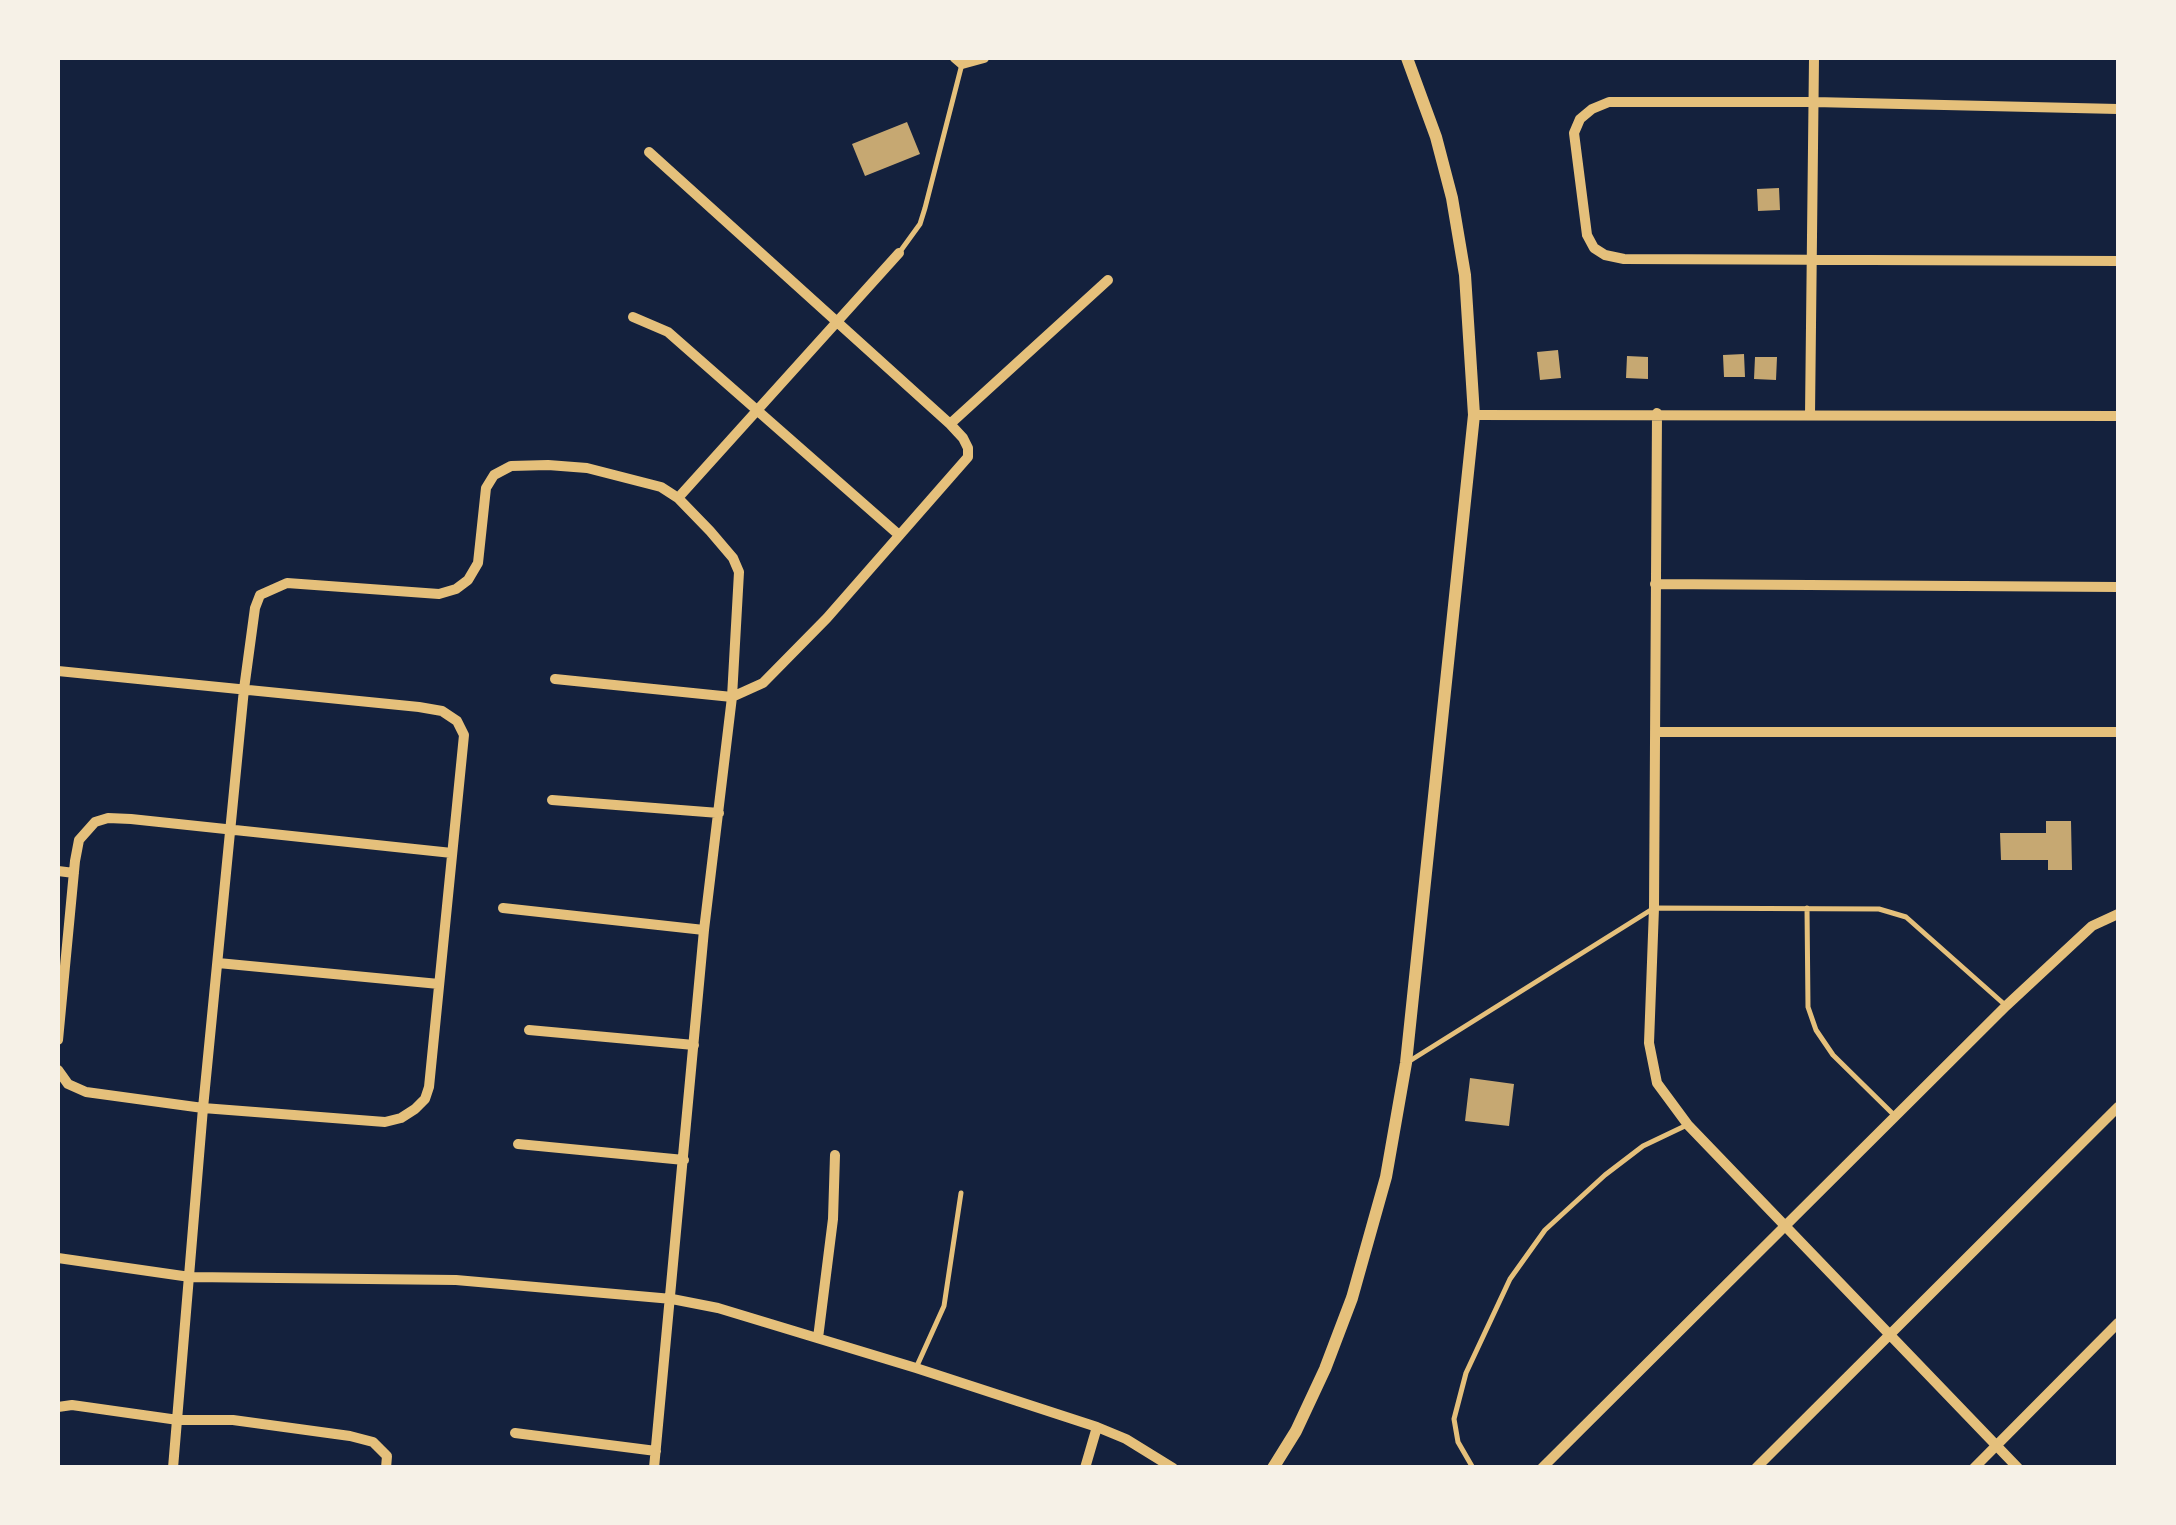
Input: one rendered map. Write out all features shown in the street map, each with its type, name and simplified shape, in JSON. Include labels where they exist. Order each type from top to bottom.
[{"type":"street","points":[[958,61],[984,58]]},
{"type":"street","points":[[1273,1468],[1296,1431],[1325,1369],[1352,1298],[1386,1177],[1406,1063],[1474,415],[1466,274],[1452,198],[1436,137],[1407,58]]},
{"type":"street","points":[[1810,415],[1814,58]]},
{"type":"street","points":[[2118,108],[1609,102],[1592,109],[1574,133],[1586,236],[1605,255],[1624,260],[2118,262]]},
{"type":"street","points":[[555,679],[732,696],[763,683],[968,457],[963,438],[950,424],[649,152]]},
{"type":"street","points":[[678,498],[899,253]]},
{"type":"street","points":[[950,424],[1108,280]]},
{"type":"street","points":[[633,317],[668,332],[899,535]]},
{"type":"street","points":[[1657,413],[1654,908],[1648,1042],[1657,1082],[1688,1125],[2018,1468]]},
{"type":"street","points":[[1474,415],[2118,416]]},
{"type":"street","points":[[173,1468],[203,1108],[255,608],[260,595],[287,583],[440,594],[456,590],[478,563],[486,488],[494,475],[511,466],[587,468],[642,480],[678,498],[733,558],[739,572],[732,696],[704,930],[654,1468]]},
{"type":"street","points":[[1655,584],[2118,587]]},
{"type":"street","points":[[58,671],[419,707],[442,711],[457,721],[464,735],[429,1088],[426,1098],[402,1118],[385,1122],[203,1108],[86,1092],[68,1084],[58,1070]]},
{"type":"street","points":[[1655,732],[2118,732]]},
{"type":"street","points":[[552,800],[719,813]]},
{"type":"street","points":[[58,1040],[79,840],[95,822],[120,819],[232,828],[452,853]]},
{"type":"street","points":[[58,871],[74,873]]},
{"type":"street","points":[[504,908],[704,930]]},
{"type":"street","points":[[1542,1468],[2006,1006],[2092,926],[2118,914]]},
{"type":"street","points":[[218,963],[440,984]]},
{"type":"street","points":[[529,1030],[694,1045]]},
{"type":"street","points":[[1756,1468],[2118,1108]]},
{"type":"street","points":[[518,1144],[684,1160]]},
{"type":"street","points":[[818,1338],[833,1219],[835,1155]]},
{"type":"street","points":[[58,1258],[190,1277],[456,1280],[672,1299],[718,1308],[818,1338],[1097,1427],[1126,1439],[1173,1468]]},
{"type":"street","points":[[1974,1468],[2118,1322]]},
{"type":"street","points":[[58,1407],[72,1405],[178,1420],[233,1420],[350,1436],[373,1442],[387,1456],[386,1468]]},
{"type":"street","points":[[1085,1468],[1097,1427]]},
{"type":"street","points":[[515,1433],[656,1451]]},
{"type":"lane","points":[[899,253],[920,224],[925,208],[958,61]]},
{"type":"lane","points":[[1406,1063],[1654,908],[1879,909],[1906,917],[2006,1006]]},
{"type":"lane","points":[[1808,908],[1808,1006],[1816,1030],[1833,1054],[1894,1115]]},
{"type":"lane","points":[[1472,1468],[1458,1442],[1454,1419],[1466,1373],[1510,1278],[1545,1230],[1605,1175],[1642,1146],[1688,1125]]},
{"type":"lane","points":[[916,1368],[944,1306],[960,1193]]},
{"type":"building","points":[[907,122],[920,154],[865,176],[852,144]]},
{"type":"building","points":[[1779,188],[1780,210],[1758,211],[1757,189]]},
{"type":"building","points":[[1558,350],[1561,378],[1540,380],[1537,352]]},
{"type":"building","points":[[1744,354],[1745,377],[1724,377],[1723,355]]},
{"type":"building","points":[[1627,356],[1648,357],[1648,379],[1626,378]]},
{"type":"building","points":[[1755,357],[1777,357],[1776,380],[1754,379]]},
{"type":"building","points":[[2046,821],[2071,821],[2072,870],[2048,870],[2048,860],[2001,860],[2000,833],[2046,833]]},
{"type":"building","points":[[1470,1078],[1514,1084],[1509,1126],[1465,1121]]}]
